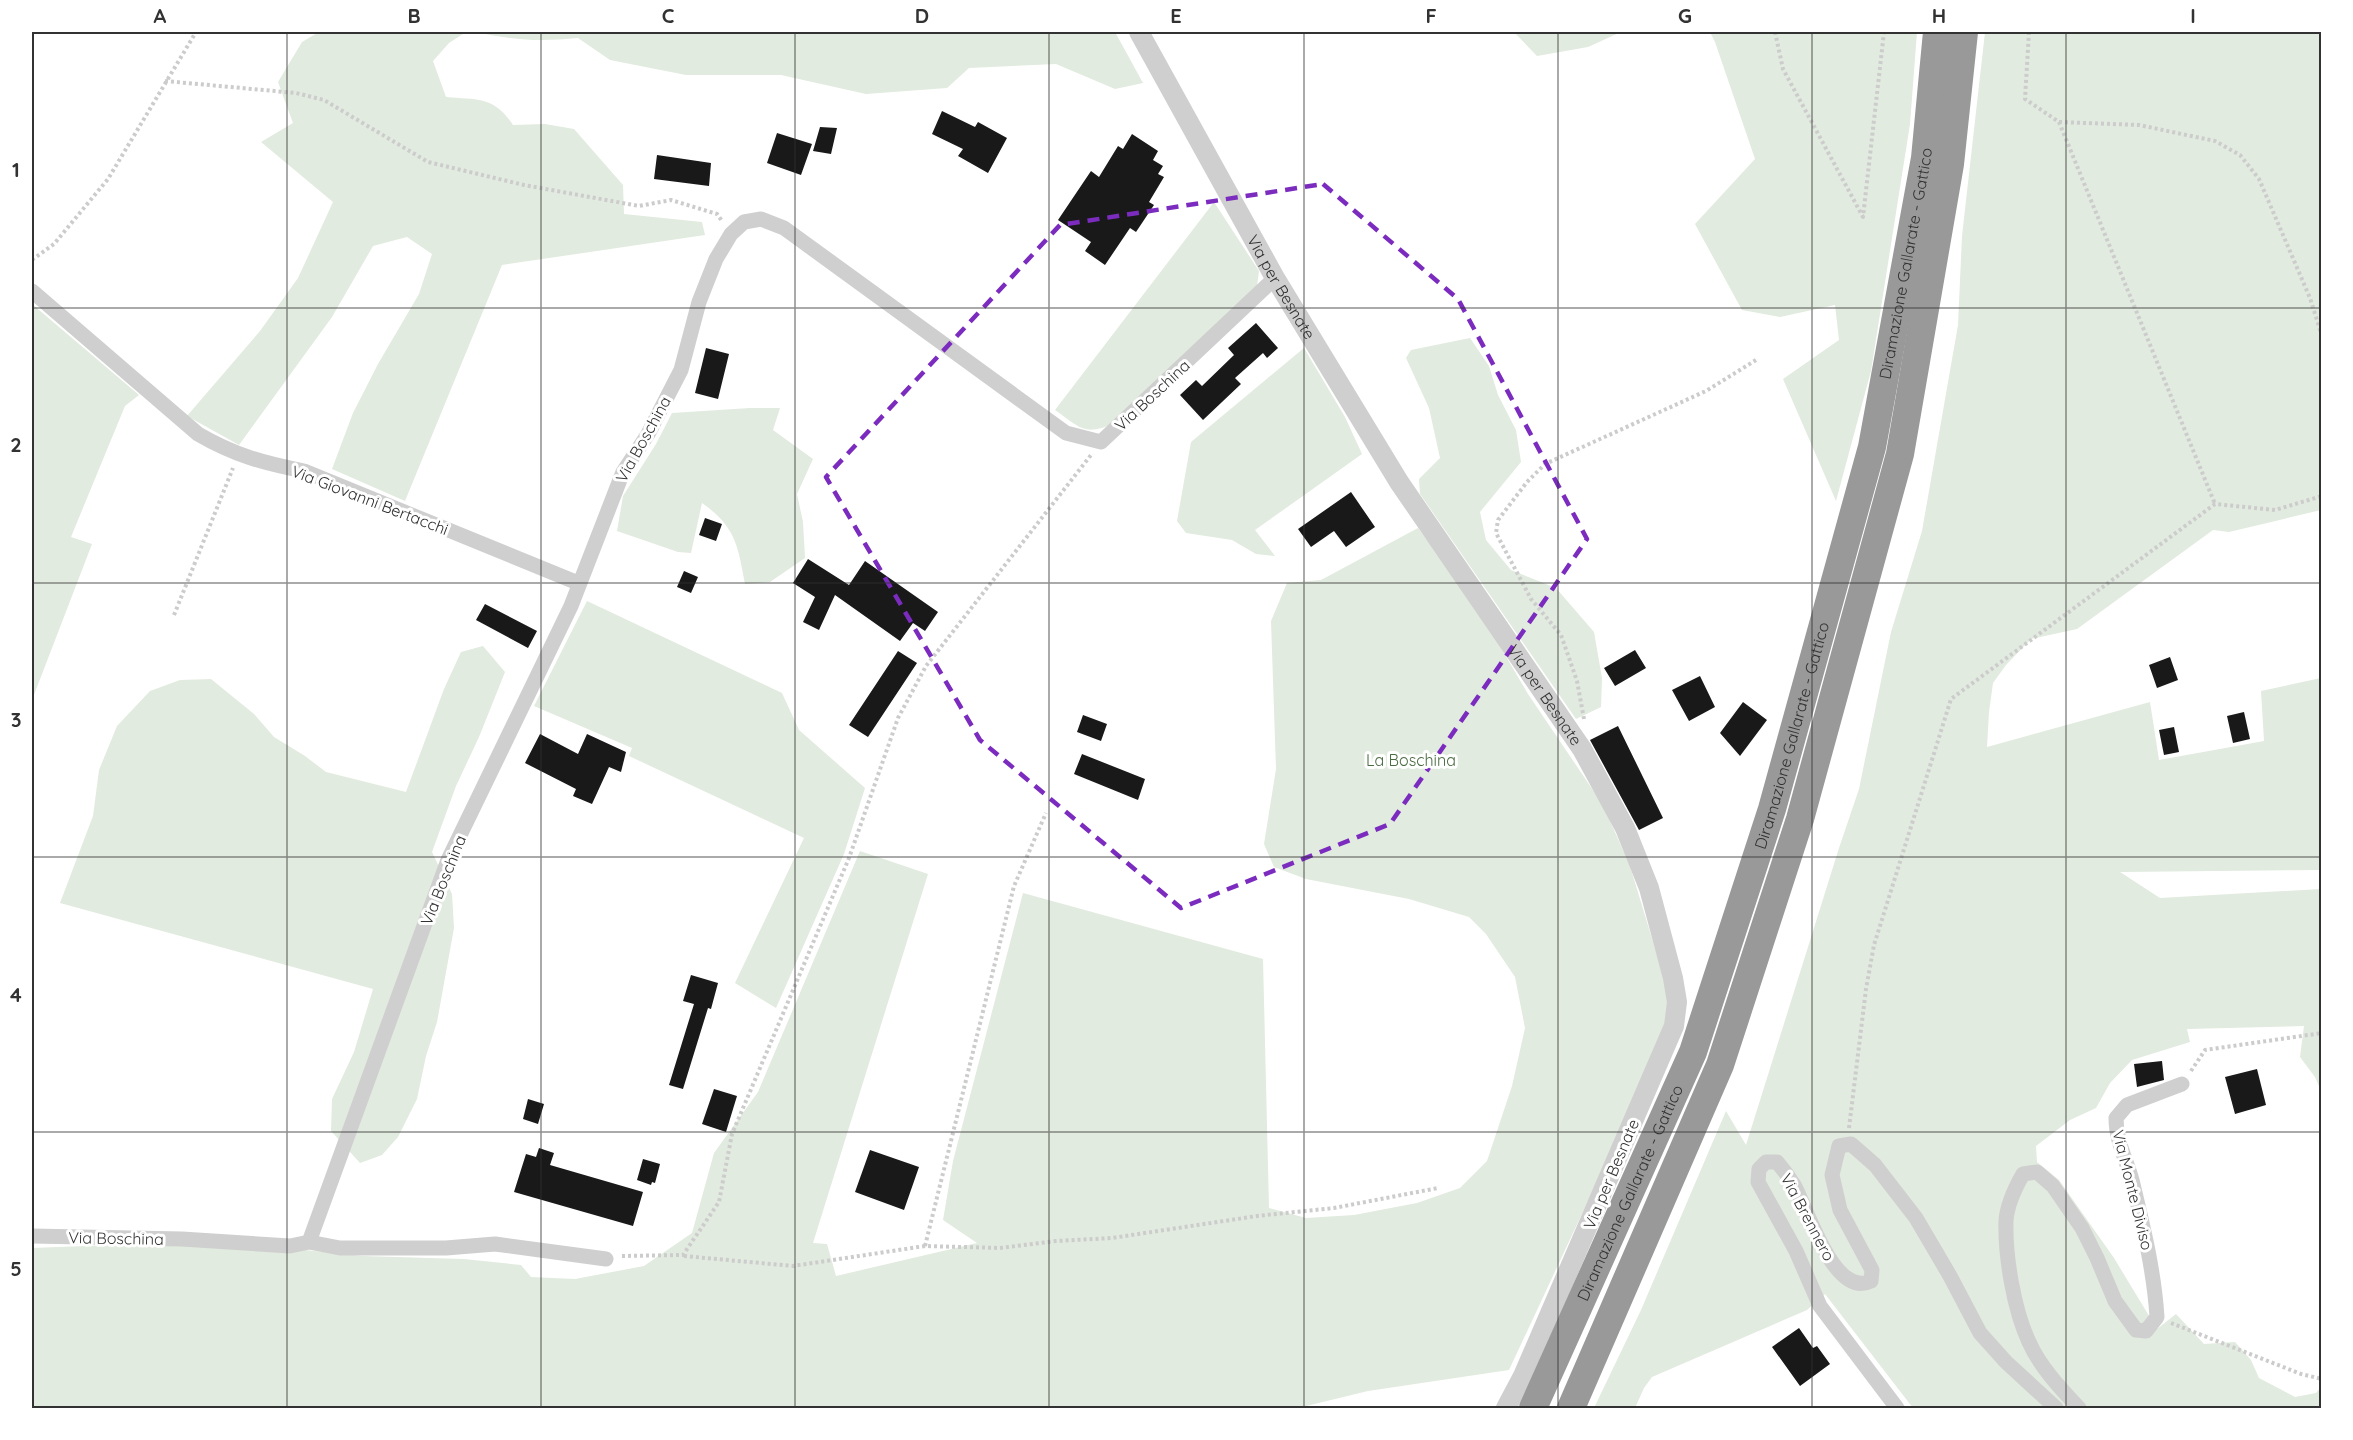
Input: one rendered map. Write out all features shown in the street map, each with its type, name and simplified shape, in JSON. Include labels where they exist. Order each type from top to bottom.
[{"type":"highway","name":"Diramazione Gallarate - Gattico","points":[[1533,1408],[1693,1052],[1772,809],[1872,447],[1925,158],[1937,32]]},
{"type":"highway","name":"Diramazione Gallarate - Gattico","points":[[1571,1408],[1720,1065],[1800,819],[1900,454],[1950,164],[1964,32]]},
{"type":"street","name":"Via per Besnate","points":[[1139,32],[1275,278],[1399,482],[1576,740],[1625,828],[1649,888],[1673,978],[1677,1002],[1674,1026],[1523,1376],[1506,1408]]},
{"type":"street","name":"Via Boschina","points":[[309,1242],[448,860],[571,606],[622,472],[648,434],[681,370],[699,302],[716,259],[731,234],[744,222],[761,219],[784,228],[1066,433],[1101,442],[1275,278]]},
{"type":"street","name":"Via Giovanni Bertacchi","points":[[32,291],[198,434],[219,446],[262,463],[304,471],[578,583]]},
{"type":"street","name":"Via Monte Diviso","points":[[2157,1317],[2148,1242],[2130,1173],[2116,1135],[2115,1118],[2127,1105],[2182,1084]]},
{"type":"street","name":"Via Brennero","points":[[1851,1143],[1839,1146],[1832,1175],[1840,1210],[1872,1270],[1871,1281],[1864,1284],[1856,1284],[1832,1264],[1794,1186],[1777,1162],[1766,1162],[1759,1169],[1758,1182],[1796,1251],[1821,1306],[1897,1408]]},
{"type":"street","points":[[1851,1143],[1875,1165],[1916,1218],[1980,1333],[2006,1362],[2056,1408]]},
{"type":"street","points":[[2079,1408],[2044,1368],[2029,1342],[2013,1287],[2006,1219],[2013,1191],[2023,1174],[2037,1172],[2053,1186],[2082,1228],[2115,1301],[2136,1330],[2146,1331],[2157,1317]]},
{"type":"street","name":"Via Boschina","points":[[32,1236],[182,1239],[290,1246],[309,1242],[340,1248],[446,1248],[495,1244],[606,1259]]},
{"type":"path","points":[[32,260],[54,244],[108,178],[196,32]]},
{"type":"path","points":[[1775,32],[1783,69],[1863,217],[1884,32]]},
{"type":"path","points":[[2029,32],[2025,99],[2059,122],[2139,125],[2215,141],[2240,155],[2259,179],[2310,298],[2322,336]]},
{"type":"path","points":[[165,81],[306,95],[324,100],[428,162],[524,185],[639,206],[671,200],[717,214],[731,234]]},
{"type":"path","points":[[2059,122],[2215,504]]},
{"type":"path","points":[[1576,740],[1586,728],[1582,702],[1567,649],[1561,635],[1531,599],[1504,549],[1496,533],[1498,520],[1527,482],[1545,464],[1706,391],[1756,360]]},
{"type":"path","points":[[683,1256],[719,1202],[732,1134],[849,858],[898,718],[926,666],[1101,442]]},
{"type":"path","points":[[174,615],[238,453]]},
{"type":"path","points":[[1851,1143],[1848,1123],[1874,945],[1951,699],[2215,504],[2276,510],[2322,496]]},
{"type":"path","points":[[925,1246],[1014,886],[1046,813]]},
{"type":"path","points":[[2182,1084],[2205,1050],[2322,1033]]},
{"type":"path","points":[[606,1259],[627,1255],[683,1256],[793,1266],[925,1246],[1000,1248],[1056,1241],[1112,1238],[1234,1219],[1334,1208],[1438,1188]]},
{"type":"path","points":[[2157,1317],[2301,1374],[2322,1379]]},
{"type":"highlighted area","points":[[1323,184],[1458,299],[1587,539],[1390,824],[1181,908],[980,740],[826,477],[1060,225]]},
{"type":"green space","points":[[319,32],[466,32],[449,43],[433,61],[446,97],[492,104],[513,125],[545,124],[574,129],[623,185],[624,214],[702,222],[705,235],[502,265],[405,501],[332,469],[353,413],[378,364],[419,294],[432,254],[407,237],[373,246],[332,317],[239,445],[187,416],[260,331],[298,278],[333,202],[261,142],[293,123],[278,82],[302,42]]},
{"type":"green space","points":[[475,32],[1115,32],[1143,83],[1115,89],[1056,64],[969,68],[947,88],[866,94],[781,75],[686,75],[610,60],[578,38],[526,40]]},
{"type":"green space","points":[[1514,32],[1621,32],[1588,47],[1537,56]]},
{"type":"green space","points":[[1710,32],[1917,32],[1910,124],[1871,371],[1836,501],[1783,379],[1839,340],[1835,305],[1780,317],[1742,310],[1695,224],[1755,159]]},
{"type":"green space","points":[[1985,32],[2321,32],[2321,510],[2229,532],[2213,530],[2077,629],[2031,639],[2006,665],[1993,683],[1987,747],[2150,702],[2159,760],[2264,741],[2261,691],[2321,678],[2321,870],[2120,872],[2160,898],[2321,889],[2321,1091],[2315,1077],[2300,1057],[2304,1026],[2187,1029],[2190,1042],[2132,1060],[2110,1083],[2096,1108],[2070,1120],[2036,1146],[2037,1162],[2059,1180],[2114,1258],[2157,1329],[2176,1314],[2204,1344],[2235,1342],[2251,1360],[2259,1378],[2295,1397],[2316,1393],[2321,1387],[2321,1408],[1913,1408],[1825,1294],[1807,1310],[1652,1377],[1635,1408],[1594,1408],[1641,1310],[1726,1111],[1746,1145],[1859,789],[1891,632],[1922,531],[1958,325],[1962,236]]},
{"type":"green space","points":[[1214,202],[1259,271],[1257,286],[1114,423],[1089,430],[1055,410]]},
{"type":"green space","points":[[32,304],[139,395],[125,406],[71,537],[92,544],[32,700]]},
{"type":"green space","points":[[1470,338],[1489,366],[1498,395],[1516,430],[1521,462],[1480,512],[1486,540],[1511,570],[1556,588],[1594,632],[1602,678],[1601,707],[1576,719],[1420,494],[1419,479],[1440,458],[1429,408],[1406,358],[1411,350]]},
{"type":"green space","points":[[1304,348],[1345,417],[1362,454],[1255,530],[1275,556],[1256,554],[1232,540],[1186,533],[1177,521],[1191,442]]},
{"type":"green space","points":[[780,408],[773,430],[813,459],[797,494],[803,522],[805,558],[770,582],[745,584],[734,538],[722,520],[702,503],[691,553],[678,552],[617,531],[623,496],[656,444],[672,413]]},
{"type":"green space","name":"La Boschina","points":[[1418,528],[1461,586],[1528,694],[1603,805],[1630,866],[1670,998],[1665,1036],[1509,1370],[1368,1391],[1298,1408],[32,1408],[32,1248],[136,1244],[296,1249],[363,1256],[464,1259],[521,1265],[531,1277],[575,1279],[644,1266],[692,1233],[714,1153],[758,1092],[860,851],[928,874],[813,1243],[827,1244],[836,1276],[977,1243],[943,1220],[953,1161],[1023,893],[1263,959],[1269,1208],[1306,1218],[1354,1215],[1417,1203],[1460,1188],[1487,1161],[1512,1086],[1525,1028],[1515,977],[1486,934],[1469,917],[1409,899],[1306,879],[1274,867],[1264,844],[1276,769],[1271,621],[1287,583],[1321,580]]},
{"type":"green space","points":[[587,601],[782,693],[799,730],[865,788],[844,854],[776,1008],[735,983],[804,838],[629,756],[632,748],[534,706]]},
{"type":"green space","points":[[483,646],[505,672],[456,786],[432,852],[452,894],[454,928],[437,1022],[426,1056],[417,1099],[398,1137],[382,1155],[360,1163],[331,1131],[332,1099],[354,1052],[373,989],[60,903],[93,816],[99,770],[117,726],[150,691],[180,680],[211,679],[254,714],[274,737],[326,772],[406,792],[444,689],[461,652]]},
{"type":"building","points":[[942,111],[975,127],[978,122],[1007,138],[988,173],[958,156],[963,149],[932,134]]},
{"type":"building","points":[[820,127],[837,128],[831,154],[813,151]]},
{"type":"building","points":[[777,133],[812,144],[801,175],[767,163]]},
{"type":"building","points":[[1132,134],[1158,151],[1153,160],[1163,166],[1158,174],[1164,177],[1149,202],[1154,205],[1136,232],[1130,228],[1105,265],[1085,251],[1091,242],[1058,220],[1091,171],[1099,177],[1118,146],[1123,149]]},
{"type":"building","points":[[657,155],[711,163],[709,186],[654,179]]},
{"type":"building","points":[[1256,323],[1278,348],[1267,358],[1263,353],[1235,378],[1241,384],[1203,420],[1180,395],[1196,380],[1202,386],[1234,355],[1228,348]]},
{"type":"building","points":[[706,348],[729,354],[718,399],[695,393]]},
{"type":"building","points":[[1351,492],[1375,527],[1346,547],[1334,531],[1311,547],[1298,529]]},
{"type":"building","points":[[705,518],[722,524],[716,541],[699,535]]},
{"type":"building","points":[[808,559],[849,585],[865,561],[938,612],[925,631],[913,623],[900,641],[835,595],[819,630],[803,622],[815,597],[793,583]]},
{"type":"building","points":[[684,571],[698,577],[691,593],[677,587]]},
{"type":"building","points":[[485,604],[537,631],[528,648],[476,620]]},
{"type":"building","points":[[1635,650],[1646,668],[1615,686],[1604,668]]},
{"type":"building","points":[[898,651],[917,663],[868,737],[849,725]]},
{"type":"building","points":[[2170,657],[2178,680],[2157,688],[2149,665]]},
{"type":"building","points":[[1700,676],[1715,707],[1689,721],[1672,690]]},
{"type":"building","points":[[1743,702],[1767,720],[1740,756],[1720,733]]},
{"type":"building","points":[[2244,712],[2250,739],[2233,743],[2227,716]]},
{"type":"building","points":[[1083,715],[1107,724],[1101,741],[1077,732]]},
{"type":"building","points":[[1618,726],[1663,818],[1639,830],[1590,740]]},
{"type":"building","points":[[2174,727],[2179,752],[2164,755],[2159,730]]},
{"type":"building","points":[[540,734],[578,754],[587,734],[626,752],[621,772],[609,767],[592,804],[573,796],[576,789],[525,763]]},
{"type":"building","points":[[1082,754],[1145,779],[1138,800],[1074,774]]},
{"type":"building","points":[[691,975],[718,983],[683,1089],[669,1085],[694,1004],[683,1001]]},
{"type":"building","points":[[2162,1061],[2164,1080],[2137,1087],[2134,1064]]},
{"type":"building","points":[[2257,1069],[2266,1105],[2235,1114],[2225,1077]]},
{"type":"building","points":[[714,1089],[737,1096],[726,1132],[702,1124]]},
{"type":"building","points":[[528,1099],[544,1104],[538,1124],[523,1119]]},
{"type":"building","points":[[539,1148],[554,1153],[550,1165],[643,1192],[633,1226],[514,1192],[526,1154],[536,1157]]},
{"type":"building","points":[[870,1150],[919,1167],[904,1210],[855,1192]]},
{"type":"building","points":[[643,1159],[660,1164],[655,1183],[652,1182],[651,1185],[637,1180]]},
{"type":"building","points":[[1799,1328],[1813,1348],[1817,1346],[1830,1364],[1800,1386],[1772,1347]]}]
